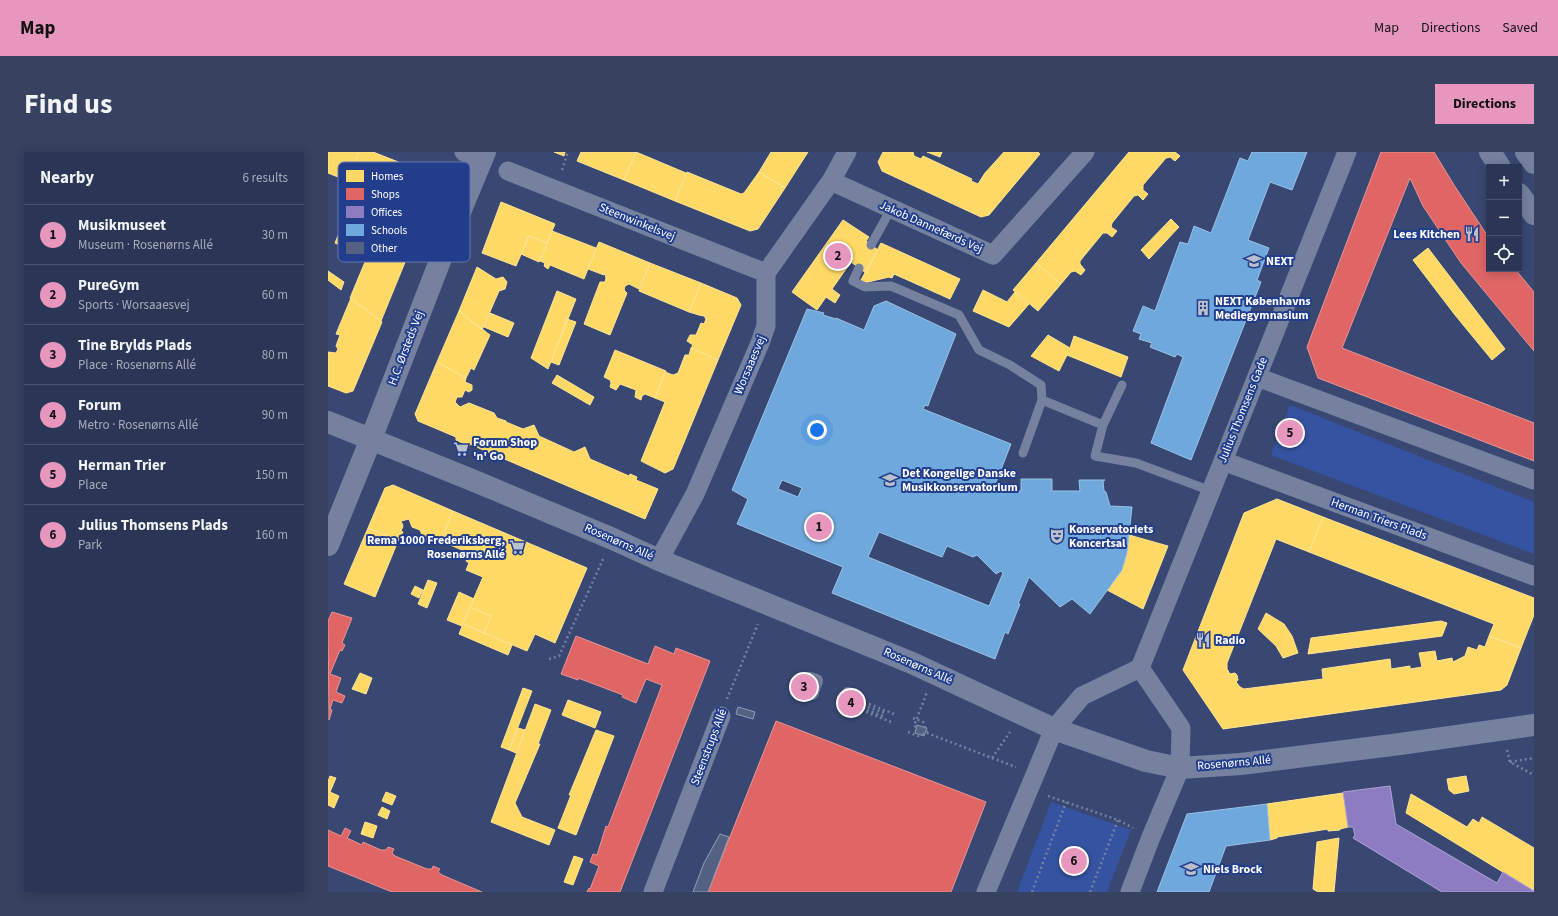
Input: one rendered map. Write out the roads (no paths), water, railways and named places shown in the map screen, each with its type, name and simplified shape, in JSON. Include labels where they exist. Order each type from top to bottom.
[{"type":"street","points":[[766,273],[831,181],[846,152]]},
{"type":"street","name":"Jakob Dannefærds Vej","points":[[831,181],[993,255],[1085,152]]},
{"type":"street","name":"Julius Thomsens Gade","points":[[1140,668],[1347,152]]},
{"type":"street","points":[[1490,152],[1498,164]]},
{"type":"street","points":[[1526,152],[1534,163]]},
{"type":"street","name":"H.C. Ørsteds Vej","points":[[470,174],[477,154]]},
{"type":"street","name":"Steenwinkelsvej","points":[[508,170],[766,273]]},
{"type":"street","points":[[1522,198],[1534,214]]},
{"type":"street","name":"H.C. Ørsteds Vej","points":[[328,544],[439,262]]},
{"type":"street","name":"Worsaaesvej","points":[[659,560],[695,494],[760,343],[766,326],[766,273]]},
{"type":"street","points":[[1257,377],[1534,480]]},
{"type":"street","name":"Rosenørns Allé","points":[[328,422],[472,480],[613,539],[659,560],[767,603],[934,673],[1054,729],[1146,761],[1180,768],[1241,764],[1400,744],[1533,721]]},
{"type":"street","name":"Herman Triers Plads","points":[[1223,461],[1534,576]]},
{"type":"street","points":[[986,892],[1054,729],[1082,696],[1140,668],[1181,728],[1180,768],[1130,892]]},
{"type":"street","name":"Steenstrups Allé","points":[[653,892],[721,716]]},
{"type":"lane","points":[[871,245],[891,209]]},
{"type":"lane","points":[[859,268],[853,281],[865,287],[891,286],[959,315],[979,350],[1010,366],[1041,385],[1042,400],[1023,453]]},
{"type":"lane","points":[[1122,385],[1103,424],[1095,456],[1136,463],[1211,491]]},
{"type":"lane","points":[[1042,400],[1103,424]]},
{"type":"place","name":"Lees Kitchen","points":[[1472,234]]},
{"type":"place","name":"PureGym","points":[[838,256]]},
{"type":"place","name":"NEXT","points":[[1254,261]]},
{"type":"place","name":"NEXT Københavns Mediegymnasium","points":[[1203,308]]},
{"type":"place","name":"Herman Trier","points":[[1290,433]]},
{"type":"place","name":"Forum Shop 'n' Go","points":[[461,449]]},
{"type":"place","name":"Det Kongelige Danske Musikkonservatorium","points":[[890,480]]},
{"type":"place","name":"Musikmuseet","points":[[819,527]]},
{"type":"place","name":"Konservatoriets Koncertsal","points":[[1057,536]]},
{"type":"place","name":"Rema 1000 Frederiksberg, Rosenørns Allé","points":[[517,547]]},
{"type":"place","name":"Radio","points":[[1203,640]]},
{"type":"place","name":"Tine Brylds Plads","points":[[804,687]]},
{"type":"place","name":"Forum","points":[[851,703]]},
{"type":"place","name":"Julius Thomsens Plads","points":[[1074,861]]},
{"type":"place","name":"Niels Brock","points":[[1191,869]]}]
